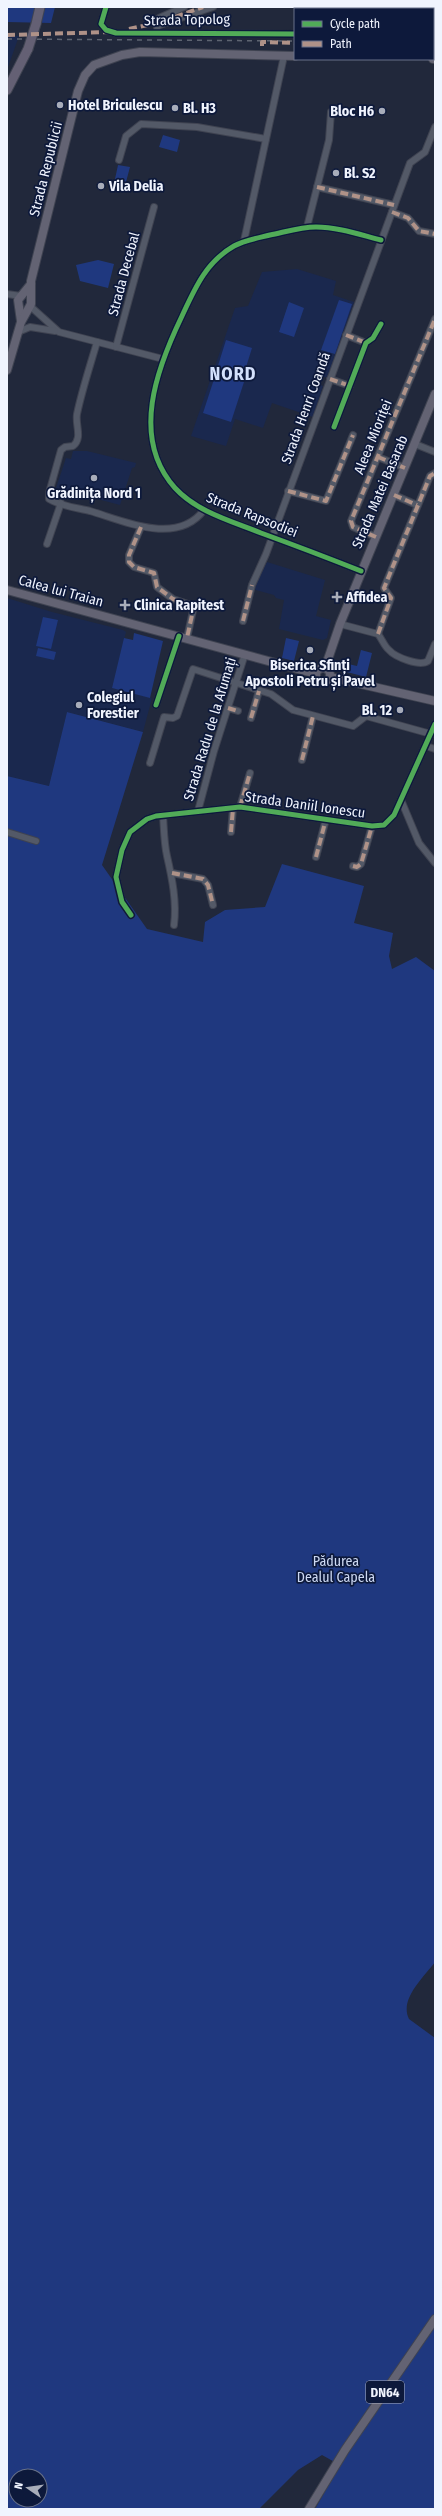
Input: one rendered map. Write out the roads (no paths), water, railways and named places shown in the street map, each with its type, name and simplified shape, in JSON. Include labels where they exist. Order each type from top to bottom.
[{"type":"highway","points":[[7,90],[28,49],[40,7]]},
{"type":"main road","name":"Strada Republicii","points":[[7,370],[21,322],[24,301],[31,284],[78,91],[85,75],[94,65],[112,57],[140,52],[284,56]]},
{"type":"main road","points":[[284,56],[294,56]]},
{"type":"main road","name":"Strada Matei Basarab","points":[[325,668],[340,624],[361,571],[435,394]]},
{"type":"main road","name":"Calea lui Traian","points":[[7,590],[316,674],[317,678],[322,682],[328,681],[330,677],[435,701]]},
{"type":"main road","points":[[316,674],[318,670],[325,668],[329,670],[330,677]]},
{"type":"main road","name":"DN64","points":[[310,2509],[345,2450],[435,2319]]},
{"type":"street","name":"Strada Topolog","points":[[106,7],[101,24],[106,30],[116,33],[294,34]]},
{"type":"street","points":[[158,33],[158,18],[163,14],[184,7]]},
{"type":"street","points":[[157,26],[213,7]]},
{"type":"street","points":[[244,241],[284,56]]},
{"type":"street","points":[[307,227],[329,140],[331,112]]},
{"type":"street","points":[[119,160],[126,136],[141,124],[197,127],[266,139]]},
{"type":"street","name":"Strada Henri Coandă","points":[[243,621],[252,585],[272,537],[410,163],[425,152],[435,127]]},
{"type":"street","points":[[317,187],[394,205]]},
{"type":"street","name":"Strada Decebal","points":[[116,347],[154,207]]},
{"type":"street","points":[[392,212],[408,218],[419,231],[435,234]]},
{"type":"street","name":"Strada Rapsodiei","points":[[361,571],[204,510],[187,500],[173,486],[158,462],[153,445],[152,407],[163,359],[204,273],[223,253],[244,241],[307,227],[327,228],[381,240]]},
{"type":"street","points":[[7,294],[24,301],[59,332]]},
{"type":"street","name":"Aleea Mioriței","points":[[376,537],[353,527],[351,521],[432,334],[435,319]]},
{"type":"street","points":[[334,427],[366,343],[373,338],[381,324]]},
{"type":"street","points":[[18,332],[36,327],[163,359]]},
{"type":"street","points":[[346,335],[366,343]]},
{"type":"street","points":[[97,342],[77,414],[79,434],[77,442],[73,446],[62,448],[49,496],[51,500],[141,527],[180,526],[191,522],[204,510]]},
{"type":"street","points":[[330,379],[350,386]]},
{"type":"street","points":[[288,491],[326,501],[353,435]]},
{"type":"street","points":[[415,444],[435,452]]},
{"type":"street","points":[[378,457],[405,468]]},
{"type":"street","points":[[378,634],[391,598],[384,588],[417,505],[430,476],[435,473]]},
{"type":"street","points":[[394,495],[417,505]]},
{"type":"street","points":[[47,544],[61,503]]},
{"type":"street","points":[[141,527],[129,555],[130,562],[134,567],[154,573],[157,587],[173,599],[194,606],[156,704]]},
{"type":"street","points":[[340,624],[378,634],[387,648],[395,656],[422,663],[428,661],[435,644]]},
{"type":"street","name":"Strada Radu de la Afumați","points":[[198,811],[245,654]]},
{"type":"street","points":[[150,763],[164,717],[174,718],[177,716],[191,670],[271,694],[287,707],[313,716],[353,726],[366,716],[431,734]]},
{"type":"street","points":[[251,718],[259,691]]},
{"type":"street","points":[[228,708],[238,711]]},
{"type":"street","points":[[302,760],[313,716]]},
{"type":"street","name":"Strada Daniil Ionescu","points":[[131,915],[122,902],[116,885],[116,877],[122,850],[135,827],[147,819],[163,815],[240,807],[379,826],[389,822],[401,800],[435,724]]},
{"type":"street","points":[[426,746],[435,749]]},
{"type":"street","points":[[240,807],[250,773]]},
{"type":"street","points":[[401,800],[419,843],[435,863]]},
{"type":"street","points":[[231,832],[233,808]]},
{"type":"street","points":[[163,815],[167,855],[172,874],[175,907],[174,925]]},
{"type":"street","points":[[316,857],[326,819]]},
{"type":"street","points":[[353,866],[357,867],[361,864],[372,826]]},
{"type":"street","points":[[7,832],[36,841]]},
{"type":"street","points":[[172,874],[203,879],[208,885],[214,905]]},
{"type":"railway","points":[[7,39],[294,41]]},
{"type":"place","name":"Hotel Briculescu","points":[[60,105]]},
{"type":"place","name":"Bl. H3","points":[[175,108]]},
{"type":"place","name":"Bloc H6","points":[[382,111]]},
{"type":"place","name":"Bl. S2","points":[[336,173]]},
{"type":"place","name":"Vila Delia","points":[[101,186]]},
{"type":"place","name":"Grădinița Nord 1","points":[[94,478]]},
{"type":"place","name":"Affidea","points":[[337,597]]},
{"type":"place","name":"Clinica Rapitest","points":[[125,605]]},
{"type":"place","name":"Biserica Sfinți Apostoli Petru și Pavel","points":[[310,650]]},
{"type":"place","name":"Colegiul Forestier","points":[[79,705]]},
{"type":"place","name":"Bl. 12","points":[[400,710]]},
{"type":"district","name":"NORD","points":[[233,374]]},
{"type":"park label","name":"Pădurea Dealul Capela","points":[[336,1570]]}]
